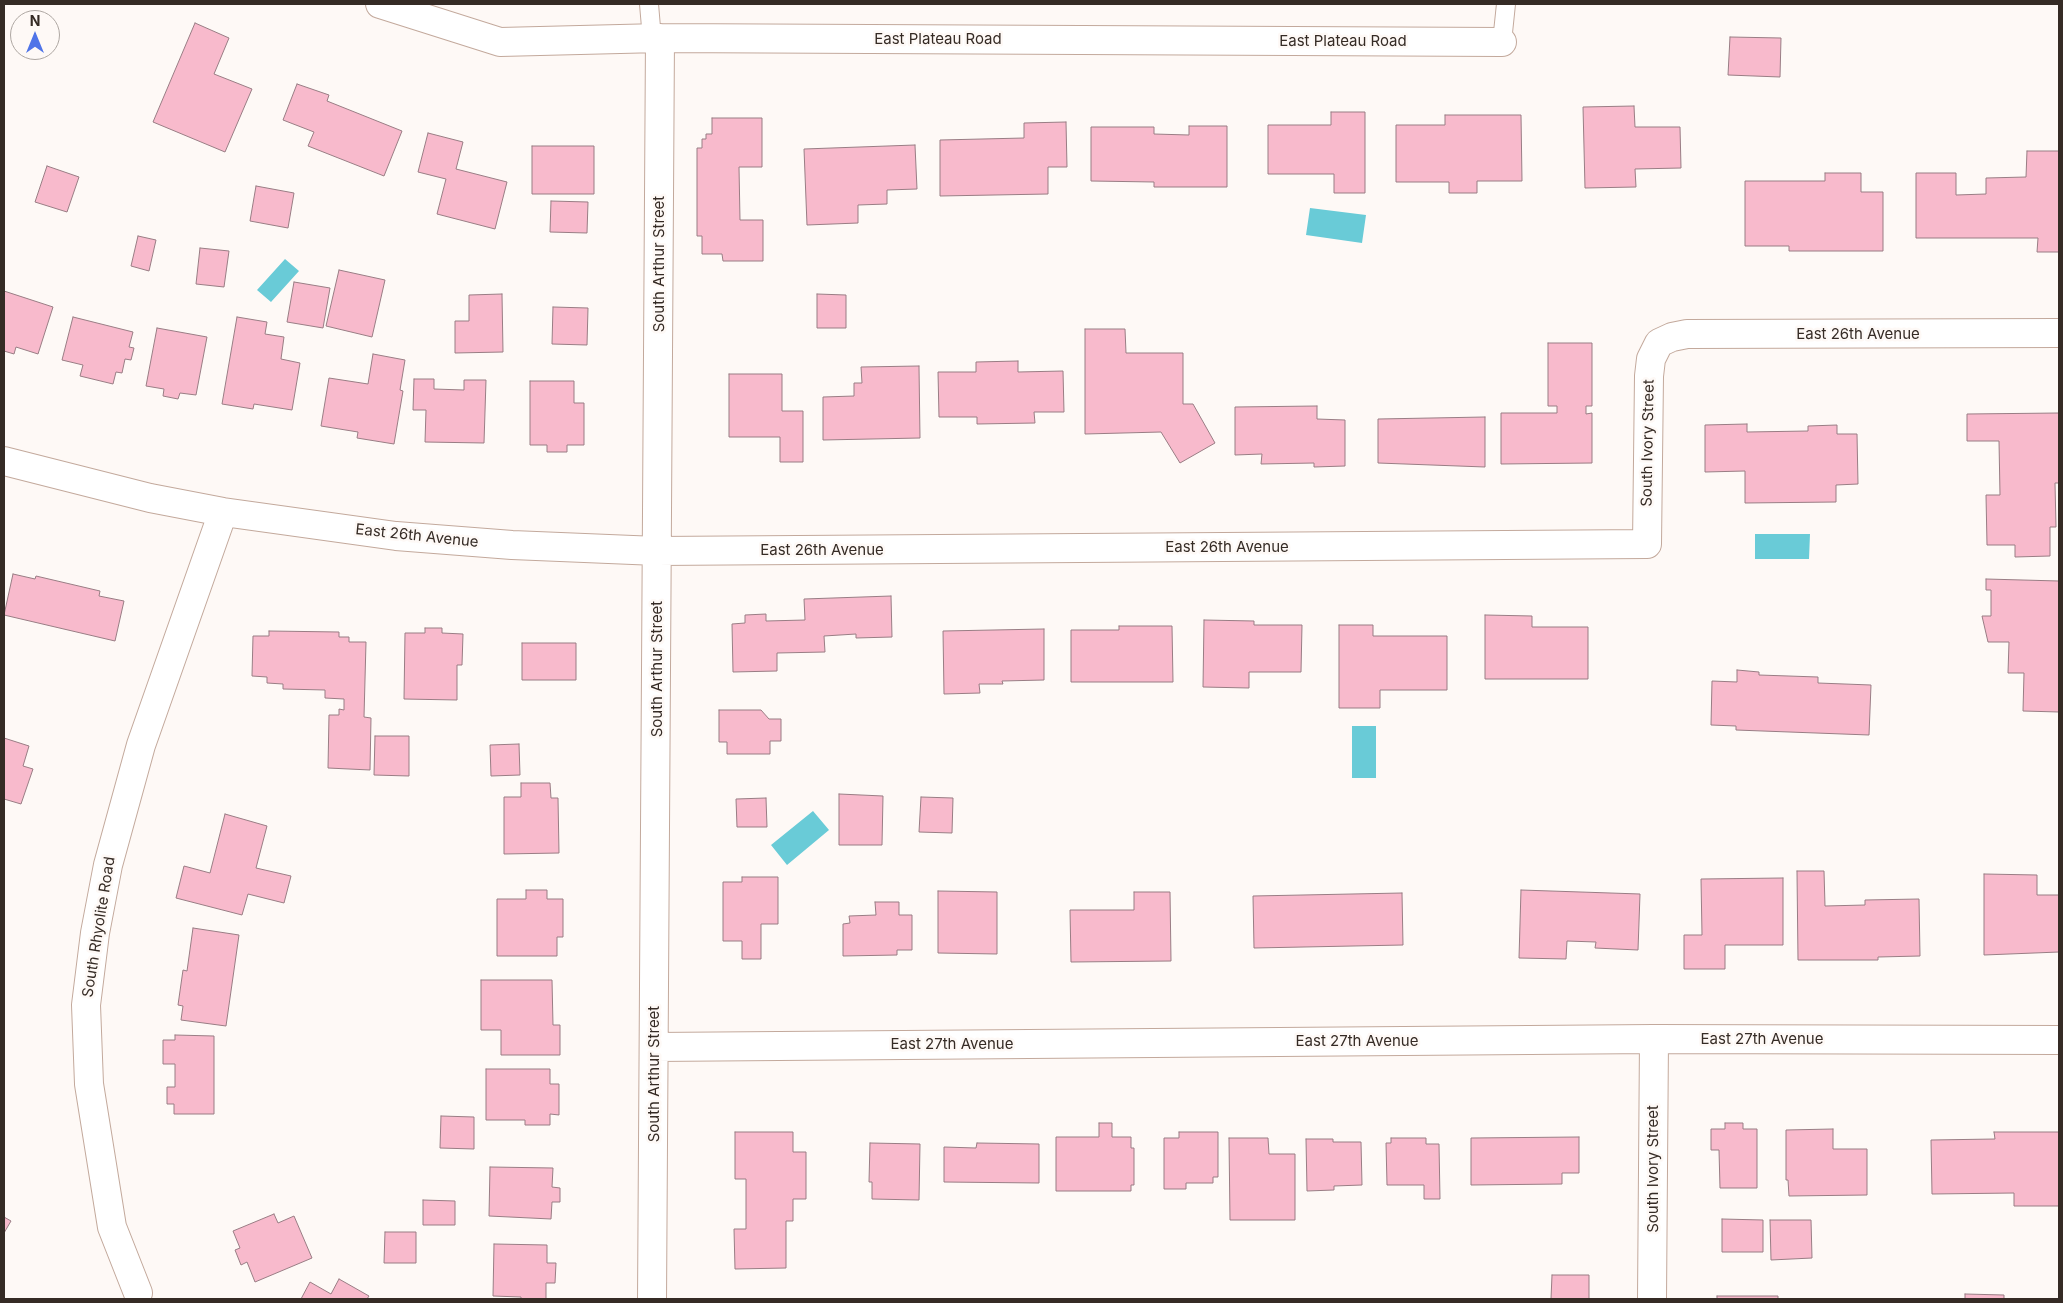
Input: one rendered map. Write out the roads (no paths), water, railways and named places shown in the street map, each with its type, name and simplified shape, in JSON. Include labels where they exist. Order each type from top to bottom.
[{"type":"street","name":"East Plateau Road","points":[[380,4],[500,42],[656,38],[1502,42]]},
{"type":"street","name":"South Arthur Street","points":[[652,1299],[658,551],[656,38]]},
{"type":"street","name":"East 26th Avenue","points":[[1659,343],[1672,337],[1687,334],[2059,333]]},
{"type":"street","name":"South Ivory Street","points":[[1647,544],[1648,376],[1651,359],[1659,343]]},
{"type":"street","name":"East 26th Avenue","points":[[4,461],[150,498],[223,512],[396,536],[512,545],[658,551],[1647,544]]},
{"type":"street","name":"South Rhyolite Road","points":[[135,1297],[112,1227],[89,1084],[86,1005],[95,933],[110,856],[141,745],[223,512]]},
{"type":"street","name":"South Ivory Street","points":[[1652,1299],[1654,1039]]},
{"type":"street","name":"East 27th Avenue","points":[[654,1047],[1654,1039],[2059,1040]]},
{"type":"lane","points":[[649,4],[656,38]]},
{"type":"lane","points":[[1502,42],[1506,4]]},
{"type":"water","points":[[1310,208],[1366,215],[1362,243],[1306,235]]},
{"type":"water","points":[[285,259],[299,271],[271,302],[257,290]]},
{"type":"water","points":[[1755,534],[1810,534],[1809,559],[1755,559]]},
{"type":"water","points":[[1352,726],[1376,726],[1376,778],[1352,778]]},
{"type":"water","points":[[813,811],[829,830],[787,865],[771,845]]}]
